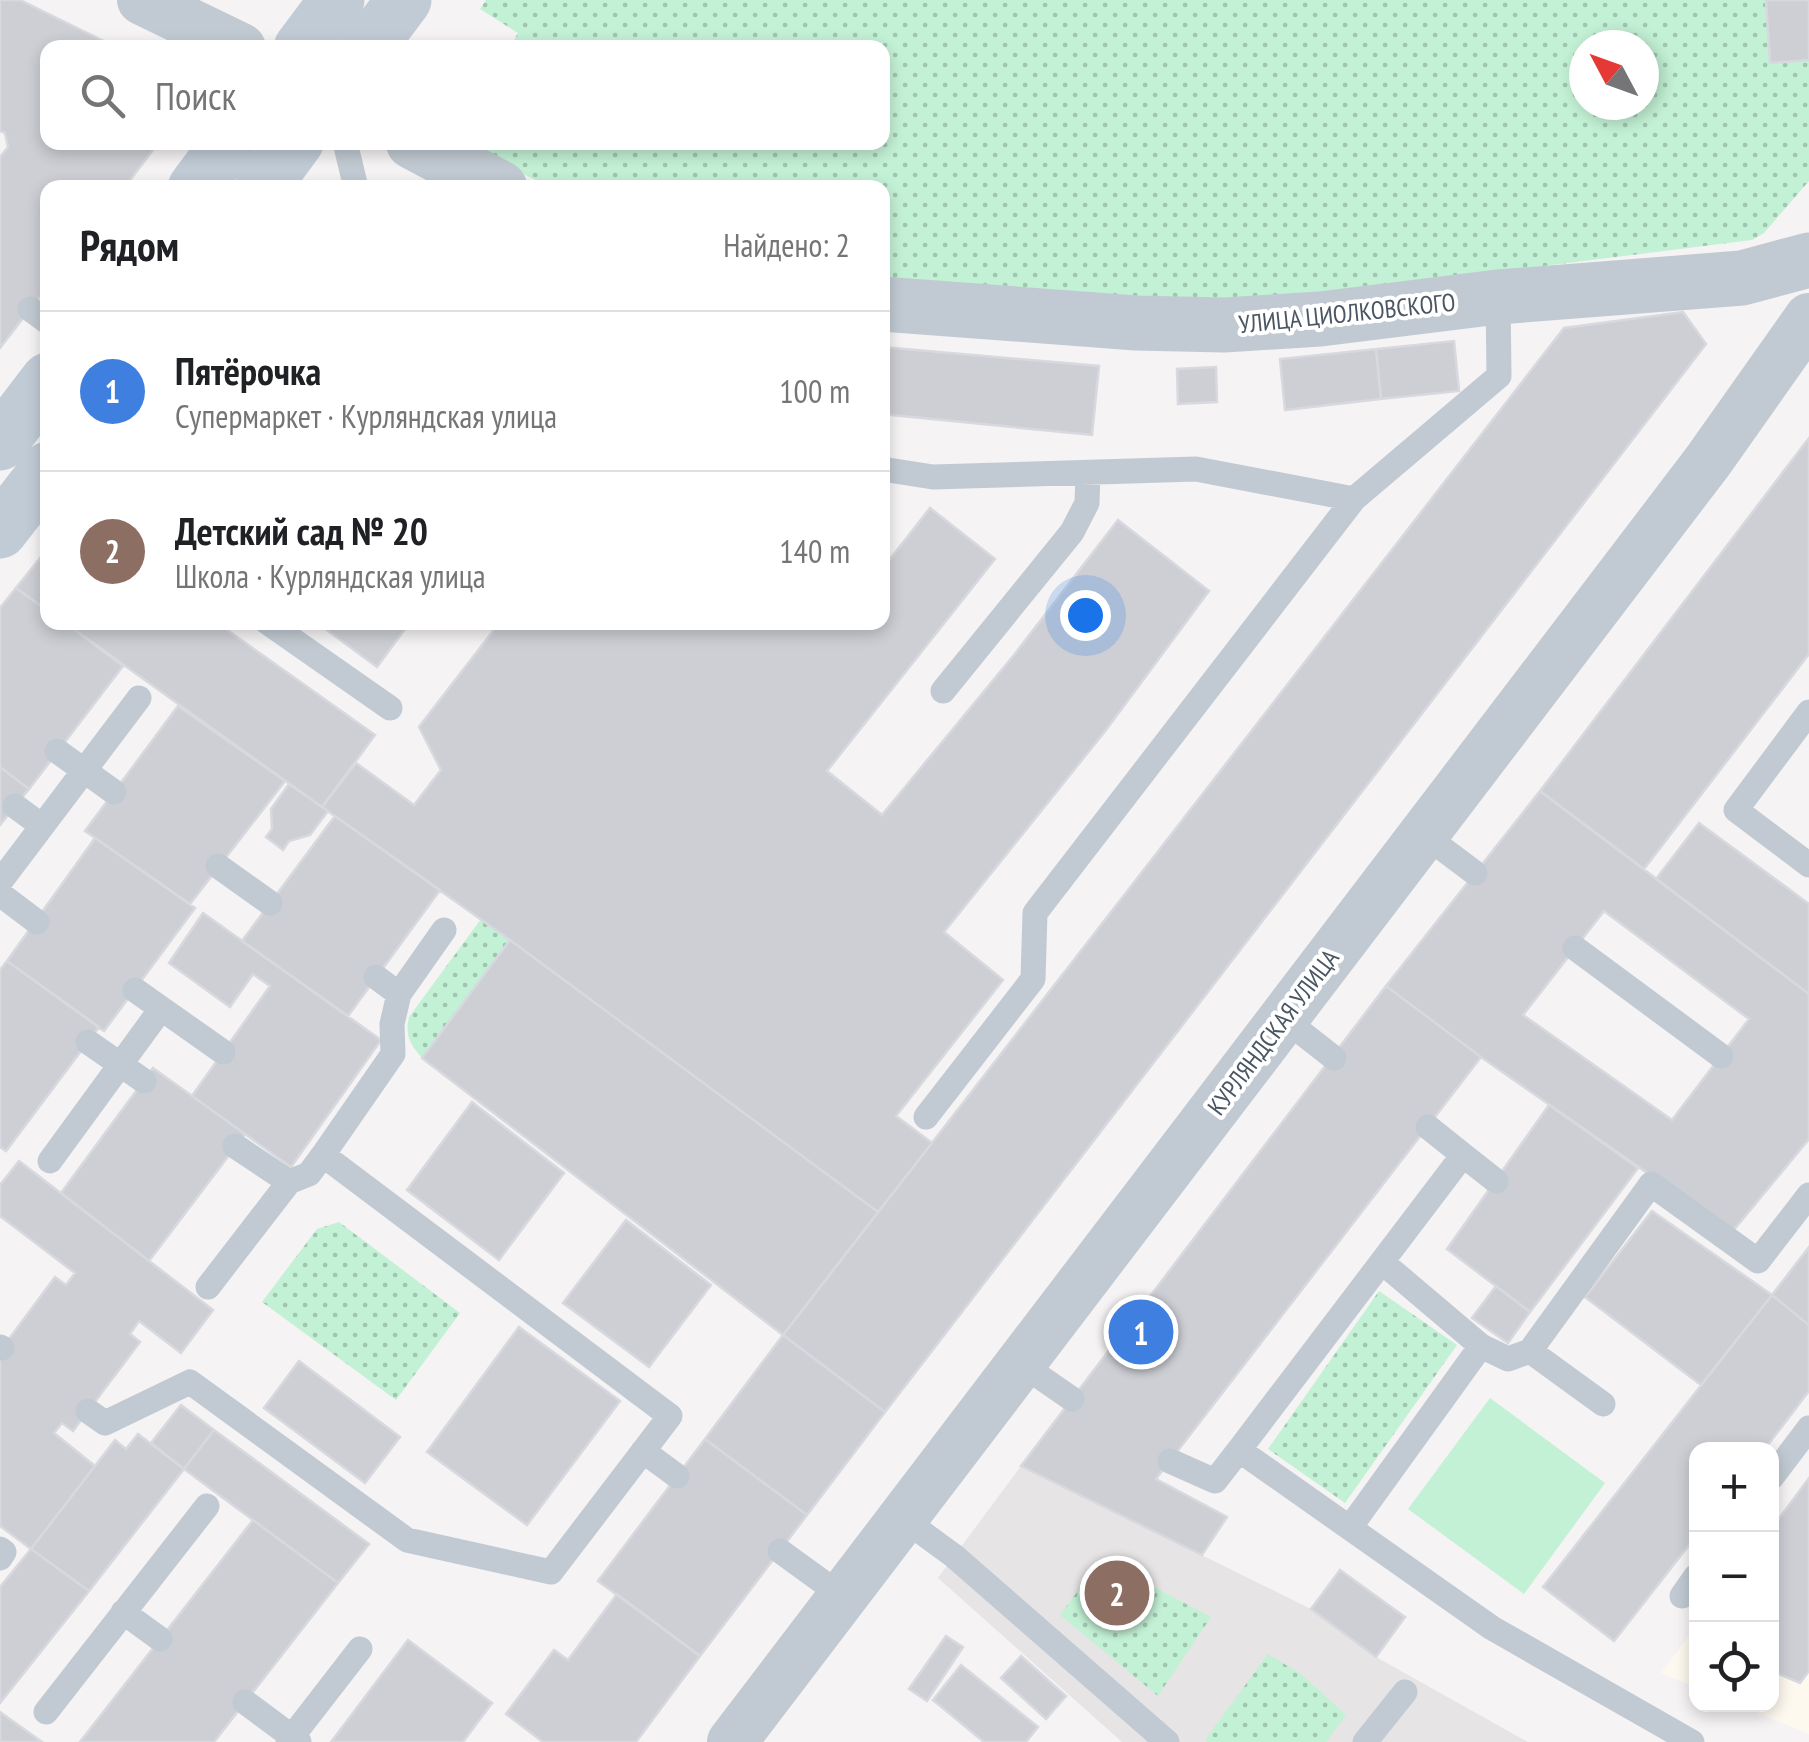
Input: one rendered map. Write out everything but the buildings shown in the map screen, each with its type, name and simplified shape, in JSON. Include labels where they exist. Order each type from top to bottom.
[{"type":"main road","points":[[307,40],[337,0]]},
{"type":"main road","points":[[374,40],[404,0]]},
{"type":"main road","points":[[200,180],[223,150]]},
{"type":"main road","points":[[268,180],[290,150]]},
{"type":"main road","points":[[0,443],[40,390]]},
{"type":"main road","points":[[0,532],[40,480]]},
{"type":"street","points":[[142,0],[224,40]]},
{"type":"street","points":[[428,150],[485,180]]},
{"type":"street","name":"УЛИЦА ЦИОЛКОВСКОГО","points":[[890,305],[1136,323],[1224,325],[1320,320],[1498,297],[1742,278],[1809,260]]},
{"type":"street","name":"КУРЛЯНДСКАЯ УЛИЦА","points":[[732,1742],[1803,341]]},
{"type":"lane","points":[[348,150],[354,180]]},
{"type":"lane","points":[[926,1117],[1033,980],[1035,913],[1354,499],[1499,376],[1498,297]]},
{"type":"lane","points":[[890,471],[934,477],[1196,469],[1354,499]]},
{"type":"lane","points":[[943,692],[1072,532],[1088,503],[1088,473]]},
{"type":"lane","points":[[278,630],[390,708]]},
{"type":"lane","points":[[0,882],[139,698]]},
{"type":"lane","points":[[1809,712],[1736,810],[1809,865]]},
{"type":"lane","points":[[57,751],[114,792]]},
{"type":"lane","points":[[14,806],[42,826]]},
{"type":"lane","points":[[1423,834],[1475,873]]},
{"type":"lane","points":[[218,866],[270,903]]},
{"type":"lane","points":[[0,894],[37,922]]},
{"type":"lane","points":[[208,1286],[288,1182],[308,1174],[323,1155],[331,1126],[392,1054],[392,1024],[399,994],[444,930]]},
{"type":"lane","points":[[1575,948],[1721,1056]]},
{"type":"lane","points":[[376,978],[399,994]]},
{"type":"lane","points":[[134,990],[223,1052]]},
{"type":"lane","points":[[50,1160],[161,1009]]},
{"type":"lane","points":[[1284,1020],[1334,1058]]},
{"type":"lane","points":[[88,1042],[144,1081]]},
{"type":"lane","points":[[1428,1127],[1496,1181]]},
{"type":"lane","points":[[236,1146],[288,1182]]},
{"type":"lane","points":[[88,1411],[106,1424],[190,1382],[407,1540],[551,1572],[670,1416],[323,1155]]},
{"type":"lane","points":[[1170,1461],[1215,1481],[1462,1156]]},
{"type":"lane","points":[[1383,1263],[1480,1346],[1508,1358],[1530,1351],[1588,1252],[1651,1184],[1758,1261],[1809,1195]]},
{"type":"lane","points":[[1350,1526],[1480,1346]]},
{"type":"lane","points":[[1530,1351],[1603,1404]]},
{"type":"lane","points":[[1020,1363],[1072,1400]]},
{"type":"lane","points":[[1779,1469],[1809,1428]]},
{"type":"lane","points":[[1239,1450],[1492,1628],[1692,1742]]},
{"type":"lane","points":[[643,1451],[677,1476]]},
{"type":"lane","points":[[46,1712],[207,1506]]},
{"type":"lane","points":[[902,1518],[954,1556],[1167,1742]]},
{"type":"lane","points":[[0,1549],[4,1552],[0,1558]]},
{"type":"lane","points":[[780,1551],[842,1596]]},
{"type":"lane","points":[[123,1612],[160,1639]]},
{"type":"lane","points":[[245,1702],[293,1740],[360,1649]]},
{"type":"lane","points":[[1366,1742],[1404,1692]]},
{"type":"shaded area","points":[[1021,1466],[1311,1609],[1376,1657],[1528,1742],[1122,1742],[938,1578]]},
{"type":"shaded area","points":[[1809,1478],[1809,1734],[1755,1712],[1779,1712],[1779,1519]]},
{"type":"shaded area","points":[[1689,1635],[1689,1684],[1661,1673]]},
{"type":"green space","points":[[486,0],[1809,0],[1809,181],[1764,233],[1752,240],[1360,289],[1229,301],[890,283],[890,180],[536,180],[471,150],[890,150],[890,40],[514,40],[518,33],[480,9]]},
{"type":"green space","points":[[481,919],[510,940],[422,1058],[409,1039],[409,1017]]},
{"type":"green space","points":[[339,1222],[460,1313],[396,1400],[262,1302],[317,1229]]},
{"type":"green space","points":[[1379,1291],[1457,1345],[1345,1503],[1268,1449]]},
{"type":"green space","points":[[1490,1398],[1605,1483],[1524,1594],[1408,1509]]},
{"type":"green space","points":[[1101,1559],[1211,1617],[1158,1696],[1060,1615]]},
{"type":"green space","points":[[1268,1654],[1301,1674],[1346,1715],[1326,1742],[1205,1740]]},
{"type":"place","name":"Пятёрочка","points":[[1141,1332]]},
{"type":"place","name":"Детский сад № 20","points":[[1117,1593]]}]
